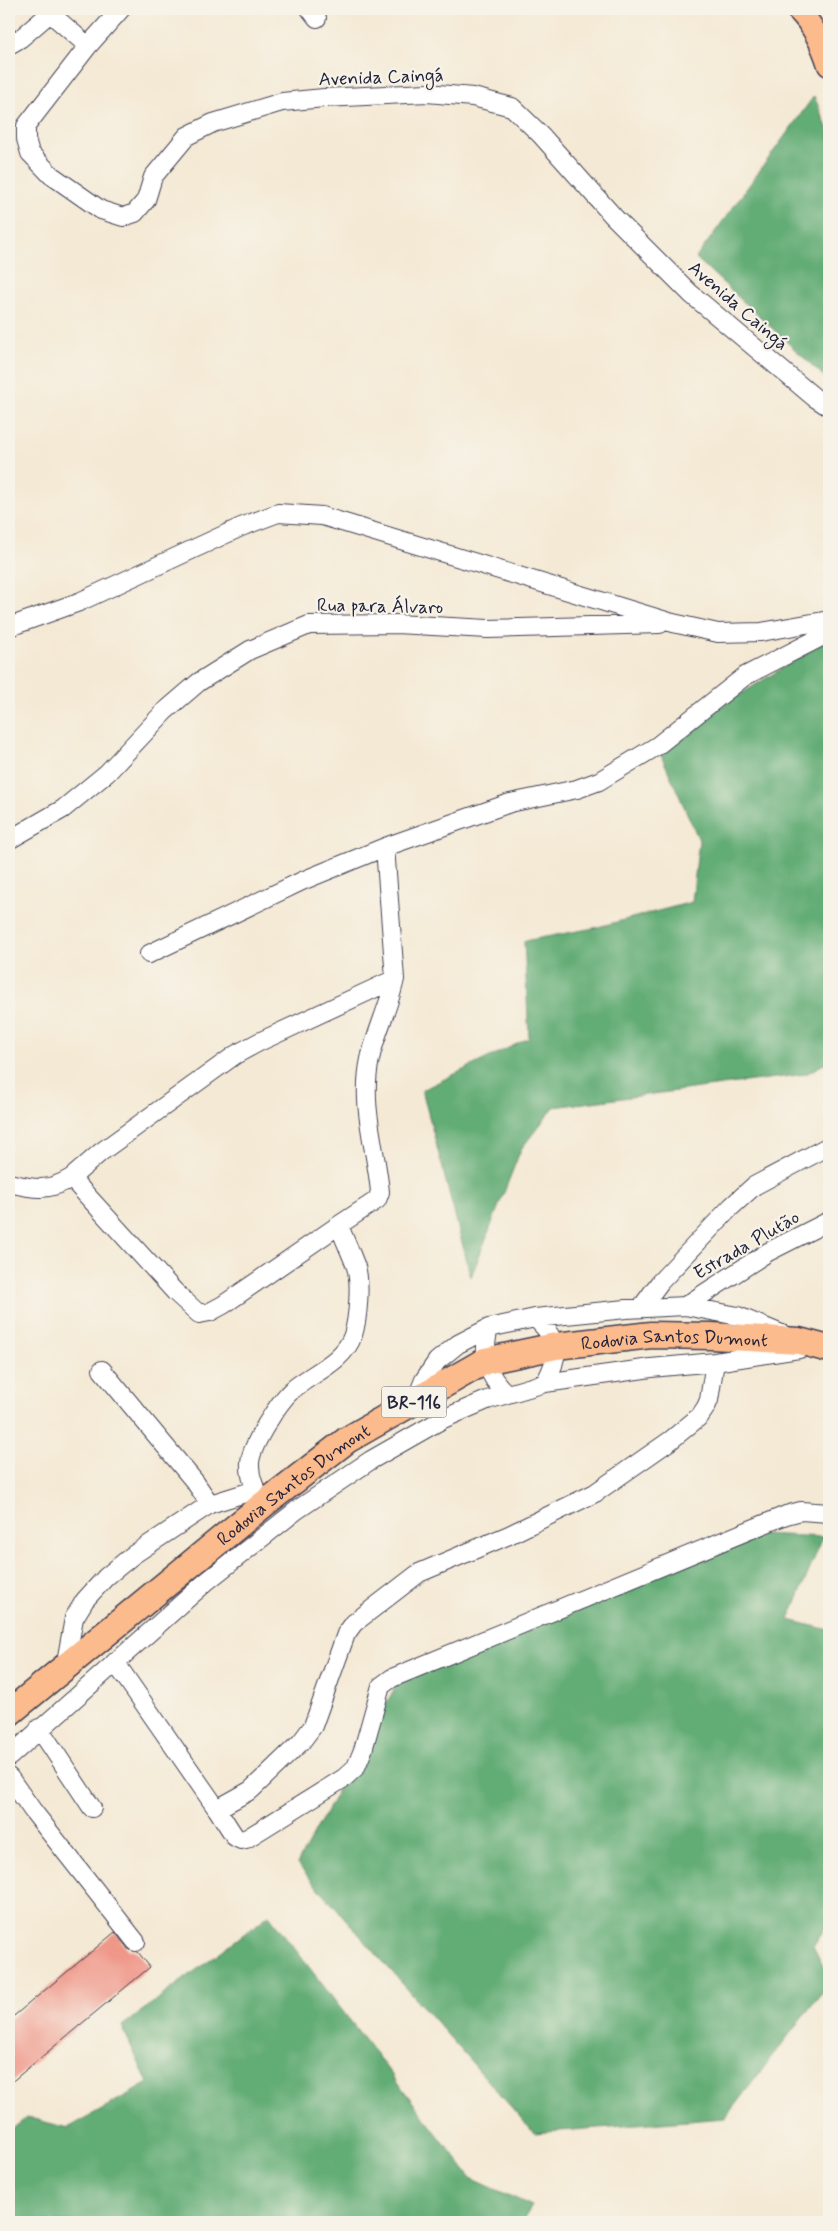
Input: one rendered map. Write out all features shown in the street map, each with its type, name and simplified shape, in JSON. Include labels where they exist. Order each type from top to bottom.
[{"type":"highway","name":"Rodovia Santos Dumont","points":[[9,1712],[260,1497],[347,1440],[485,1361],[556,1346],[652,1335],[711,1336],[816,1345]]},
{"type":"main road","points":[[797,9],[803,15],[824,50],[829,65]]},
{"type":"street","points":[[9,45],[53,11],[88,46],[121,9]]},
{"type":"street","name":"Avenida Caingá","points":[[88,46],[26,126],[26,139],[30,153],[51,175],[101,210],[123,217],[135,213],[146,200],[153,177],[187,136],[213,123],[282,102],[427,93],[472,97],[512,107],[541,135],[614,216],[691,294],[815,398],[829,407]]},
{"type":"street","points":[[9,627],[79,602],[241,527],[278,513],[322,516],[673,623],[718,633],[761,632],[829,620]]},
{"type":"street","name":"Rua para Álvaro","points":[[9,840],[63,809],[107,773],[164,712],[199,682],[250,650],[309,625],[396,624],[488,629],[673,623]]},
{"type":"street","points":[[149,954],[302,881],[385,848],[510,803],[577,789],[599,780],[657,746],[745,676],[829,633]]},
{"type":"street","points":[[71,1178],[175,1292],[200,1314],[210,1312],[223,1305],[377,1200],[380,1192],[368,1127],[368,1081],[370,1059],[391,1000],[396,979],[385,848]]},
{"type":"street","points":[[9,1183],[29,1188],[55,1188],[71,1178],[101,1152],[235,1056],[260,1042],[396,979]]},
{"type":"street","points":[[641,1308],[660,1282],[731,1207],[754,1186],[829,1146]]},
{"type":"street","name":"Estrada Plutão","points":[[685,1306],[768,1252],[829,1221]]},
{"type":"street","points":[[9,1712],[66,1662],[74,1618],[85,1600],[106,1577],[133,1555],[210,1504],[260,1497],[250,1472],[250,1460],[270,1417],[292,1391],[343,1353],[353,1335],[358,1310],[357,1269],[339,1225]]},
{"type":"street","points":[[415,1402],[424,1380],[437,1361],[458,1344],[489,1328],[535,1318],[641,1308],[685,1306],[738,1316],[816,1345]]},
{"type":"street","points":[[535,1318],[548,1330],[556,1346],[554,1366],[545,1383]]},
{"type":"street","points":[[489,1328],[485,1361],[496,1385],[507,1394]]},
{"type":"street","points":[[9,1757],[206,1582],[334,1484],[444,1419],[487,1400],[545,1383],[651,1368],[714,1362],[816,1345]]},
{"type":"street","points":[[216,1809],[251,1790],[301,1742],[313,1726],[346,1634],[354,1623],[419,1573],[595,1494],[671,1440],[700,1416],[706,1407],[709,1400],[714,1362]]},
{"type":"street","points":[[102,1370],[195,1482],[210,1504]]},
{"type":"street","points":[[115,1662],[235,1837],[240,1840],[246,1839],[344,1778],[356,1767],[363,1750],[381,1686],[392,1678],[786,1515],[801,1511],[829,1513]]},
{"type":"street","points":[[40,1728],[92,1808]]},
{"type":"street","points":[[9,1776],[136,1942]]},
{"type":"green space","points":[[814,96],[829,132],[829,381],[696,258]]},
{"type":"green space","points":[[829,639],[829,1061],[806,1074],[554,1107],[521,1149],[471,1277],[422,1090],[529,1038],[524,941],[594,928],[692,902],[699,840],[657,746]]},
{"type":"green space","points":[[741,1533],[823,1537],[789,1620],[829,1630],[829,1922],[813,1946],[829,1978],[829,1983],[725,2118],[534,2133],[297,1864],[397,1684]]},
{"type":"green space","points":[[269,1915],[471,2178],[532,2206],[522,2222],[9,2222],[9,2132],[26,2117],[68,2128],[148,2083],[122,2026]]},
{"type":"building","points":[[115,1932],[128,1949],[138,1952],[150,1967],[9,2084],[9,2020]]}]
